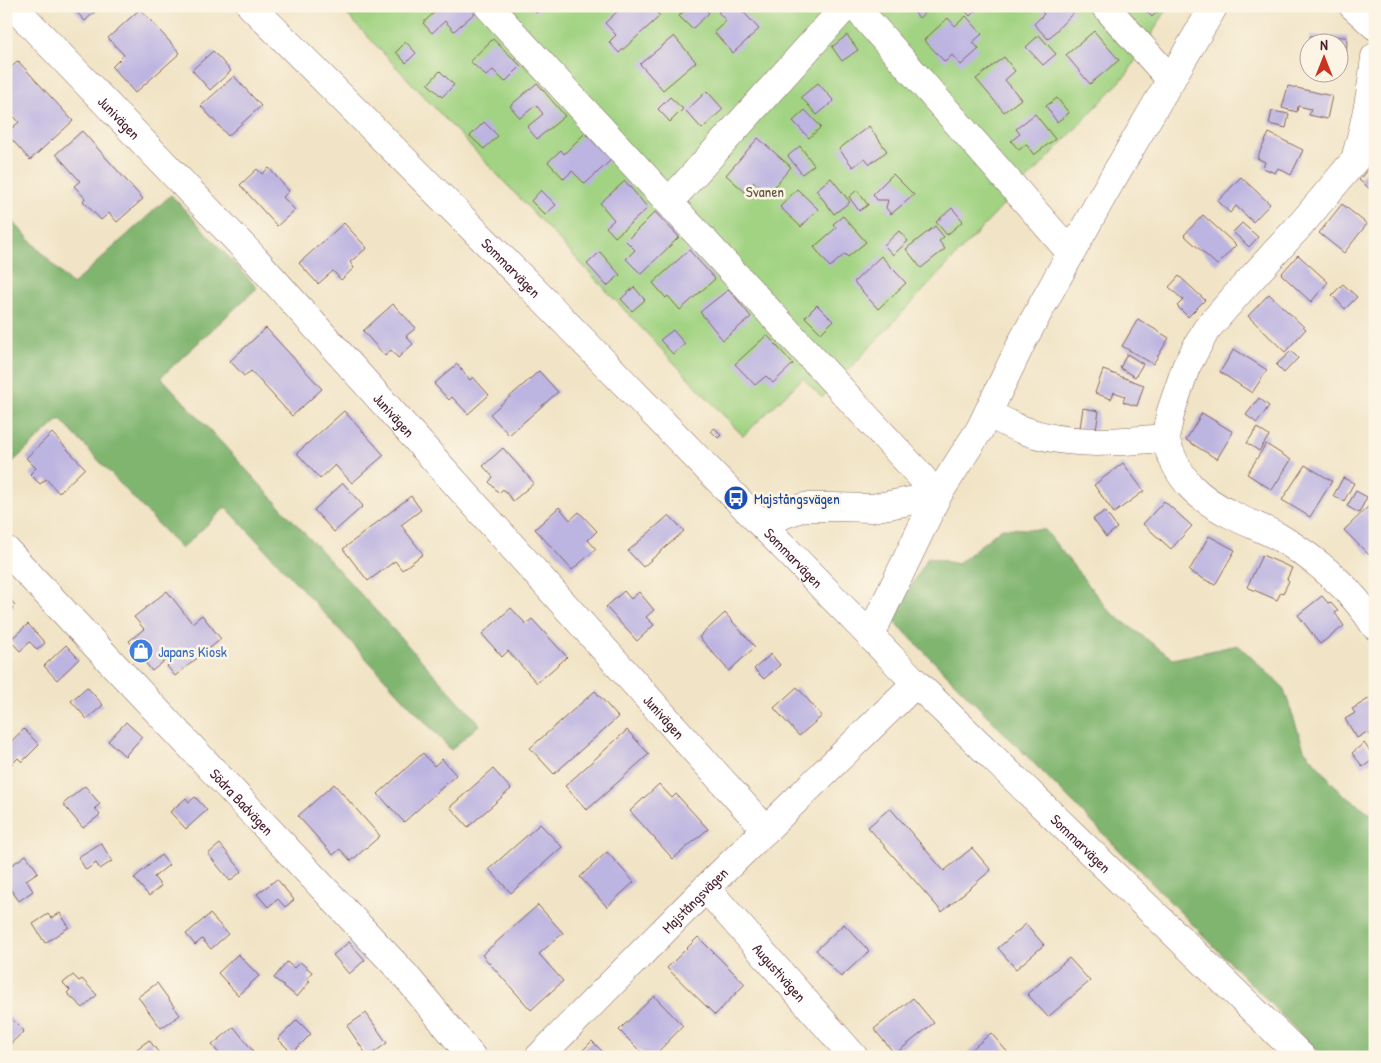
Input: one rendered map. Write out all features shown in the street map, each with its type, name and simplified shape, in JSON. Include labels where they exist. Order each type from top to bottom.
[{"type":"street","name":"Junivägen","points":[[13,6],[255,259],[766,830]]},
{"type":"street","name":"Sommarvägen","points":[[251,6],[520,276],[916,683],[1302,1057]]},
{"type":"street","points":[[488,6],[918,473],[937,496]]},
{"type":"street","points":[[668,202],[846,6]]},
{"type":"street","points":[[855,6],[1072,253]]},
{"type":"street","points":[[1105,6],[1171,80]]},
{"type":"street","points":[[870,636],[937,496],[980,430],[1023,340],[1214,6]]},
{"type":"street","points":[[1354,6],[1375,26]]},
{"type":"street","points":[[1355,160],[1374,73],[1375,57]]},
{"type":"street","points":[[1375,136],[1303,222],[1206,330],[1186,367],[1171,411],[1165,438],[1180,474],[1201,497],[1233,516],[1276,536],[1314,560],[1342,586],[1375,626]]},
{"type":"street","points":[[988,413],[1023,430],[1058,440],[1102,442],[1165,438]]},
{"type":"street","points":[[760,523],[804,508],[872,508],[937,496]]},
{"type":"street","name":"Södra Badvägen","points":[[6,550],[405,975],[472,1057]]},
{"type":"street","name":"Majstångsvägen","points":[[539,1057],[706,888],[916,683]]},
{"type":"street","name":"Augustivägen","points":[[706,888],[854,1057]]},
{"type":"green space","name":"Svanen","points":[[339,6],[1169,6],[1127,74],[822,398],[803,378],[743,436]]},
{"type":"green space","points":[[171,195],[257,288],[161,377],[480,724],[451,750],[226,507],[181,549],[60,419],[6,468],[6,214],[72,285]]},
{"type":"green space","points":[[1002,528],[1045,530],[1109,611],[1173,659],[1238,645],[1283,687],[1304,749],[1341,793],[1375,816],[1375,1057],[1323,1057],[892,619],[928,557],[957,564]]},
{"type":"building","points":[[71,6],[101,6],[85,21]]},
{"type":"building","points":[[351,6],[365,6],[357,13]]},
{"type":"building","points":[[441,6],[473,6],[477,11],[454,31],[445,21],[432,33],[423,23]]},
{"type":"building","points":[[530,6],[544,6],[536,13]]},
{"type":"building","points":[[623,6],[651,6],[660,16],[619,53],[609,42],[616,35],[605,23]]},
{"type":"building","points":[[689,6],[702,6],[709,13],[692,29],[679,16]]},
{"type":"building","points":[[725,6],[738,6],[759,29],[733,53],[714,32],[726,21],[718,12]]},
{"type":"building","points":[[779,6],[791,6],[784,12]]},
{"type":"building","points":[[909,6],[932,6],[919,18]]},
{"type":"building","points":[[961,6],[980,6],[970,16]]},
{"type":"building","points":[[1037,6],[1070,6],[1075,11],[1048,39],[1034,24],[1044,14]]},
{"type":"building","points":[[1141,6],[1161,6],[1162,7],[1152,17]]},
{"type":"building","points":[[140,9],[180,53],[135,93],[112,67],[124,55],[108,38]]},
{"type":"building","points":[[966,16],[982,34],[973,42],[979,49],[961,65],[952,55],[945,62],[924,40],[948,18],[955,26]]},
{"type":"building","points":[[1094,31],[1119,60],[1090,84],[1066,55]]},
{"type":"building","points":[[847,35],[858,50],[842,61],[832,47]]},
{"type":"building","points":[[1039,35],[1056,54],[1043,65],[1026,47]]},
{"type":"building","points":[[674,36],[696,62],[663,90],[640,64]]},
{"type":"building","points":[[493,39],[521,66],[505,82],[493,70],[486,76],[470,61]]},
{"type":"building","points":[[406,42],[416,53],[406,63],[396,52]]},
{"type":"building","points":[[213,51],[231,71],[210,90],[192,70]]},
{"type":"building","points":[[1004,57],[1015,71],[1005,80],[1021,99],[1004,112],[976,79]]},
{"type":"building","points":[[18,61],[73,121],[30,160],[6,133],[19,122],[6,108],[6,72]]},
{"type":"building","points":[[440,71],[454,85],[442,97],[428,84]]},
{"type":"building","points":[[234,76],[261,106],[228,136],[201,106]]},
{"type":"building","points":[[537,83],[565,116],[537,139],[527,127],[543,114],[536,105],[520,118],[510,106]]},
{"type":"building","points":[[818,83],[834,101],[817,115],[801,97]]},
{"type":"building","points":[[1288,86],[1332,96],[1327,119],[1309,115],[1311,109],[1298,106],[1297,112],[1282,108]]},
{"type":"building","points":[[707,91],[723,109],[702,129],[686,111]]},
{"type":"building","points":[[670,97],[683,109],[670,122],[658,109]]},
{"type":"building","points":[[1057,98],[1069,113],[1057,122],[1046,106]]},
{"type":"building","points":[[805,110],[821,127],[809,138],[793,121]]},
{"type":"building","points":[[1272,111],[1289,114],[1286,128],[1269,124]]},
{"type":"building","points":[[1035,114],[1055,139],[1034,155],[1026,144],[1019,150],[1011,141],[1020,134],[1016,129]]},
{"type":"building","points":[[484,122],[498,136],[484,149],[470,136]]},
{"type":"building","points":[[869,126],[887,151],[870,164],[865,158],[853,167],[839,149]]},
{"type":"building","points":[[82,131],[143,199],[117,222],[109,213],[101,220],[83,201],[85,198],[74,186],[80,181],[56,154]]},
{"type":"building","points":[[585,133],[611,160],[585,184],[572,171],[564,179],[548,162],[561,150],[564,154]]},
{"type":"building","points":[[1269,133],[1303,150],[1291,175],[1278,168],[1275,173],[1263,168],[1265,162],[1257,158]]},
{"type":"building","points":[[758,138],[791,167],[768,194],[754,182],[745,192],[726,175]]},
{"type":"building","points":[[800,146],[814,165],[802,174],[788,156]]},
{"type":"building","points":[[1375,160],[1375,193],[1359,180]]},
{"type":"building","points":[[269,168],[289,191],[283,197],[295,210],[277,226],[240,185],[257,169],[262,174]]},
{"type":"building","points":[[893,174],[914,195],[891,214],[886,208],[888,200],[877,200],[873,194]]},
{"type":"building","points":[[1241,177],[1270,204],[1253,222],[1236,206],[1230,213],[1218,201]]},
{"type":"building","points":[[831,178],[850,202],[834,214],[816,190]]},
{"type":"building","points":[[625,181],[648,208],[615,237],[606,227],[614,220],[600,203]]},
{"type":"building","points":[[797,189],[818,209],[801,227],[780,207]]},
{"type":"building","points":[[541,190],[556,205],[545,215],[531,201]]},
{"type":"building","points":[[857,190],[868,205],[859,211],[849,197]]},
{"type":"building","points":[[1342,204],[1367,224],[1344,253],[1319,233]]},
{"type":"building","points":[[952,208],[963,221],[947,235],[936,222]]},
{"type":"building","points":[[655,212],[679,237],[641,274],[626,259],[635,250],[626,241]]},
{"type":"building","points":[[1203,215],[1236,245],[1217,265],[1184,235]]},
{"type":"building","points":[[843,216],[866,242],[848,257],[845,254],[830,267],[814,247],[836,228],[833,224]]},
{"type":"building","points":[[344,223],[367,248],[350,262],[354,268],[341,280],[333,271],[318,284],[299,263]]},
{"type":"building","points":[[1242,223],[1258,237],[1249,247],[1233,232]]},
{"type":"building","points":[[935,226],[944,237],[939,241],[945,249],[921,268],[906,249]]},
{"type":"building","points":[[899,231],[908,241],[893,255],[884,245]]},
{"type":"building","points":[[689,250],[715,279],[680,310],[653,283]]},
{"type":"building","points":[[600,252],[620,275],[607,286],[587,264]]},
{"type":"building","points":[[1298,255],[1328,282],[1311,302],[1281,274]]},
{"type":"building","points":[[881,256],[906,283],[878,309],[854,282]]},
{"type":"building","points":[[1179,276],[1205,300],[1188,317],[1177,306],[1183,300],[1169,287]]},
{"type":"building","points":[[1343,284],[1357,297],[1345,309],[1332,295]]},
{"type":"building","points":[[634,287],[645,300],[632,311],[621,299]]},
{"type":"building","points":[[729,289],[751,317],[723,340],[700,312]]},
{"type":"building","points":[[1269,294],[1306,329],[1285,352],[1248,316]]},
{"type":"building","points":[[393,304],[416,328],[406,336],[413,344],[398,358],[391,350],[385,356],[363,331]]},
{"type":"building","points":[[817,305],[833,321],[821,333],[805,317]]},
{"type":"building","points":[[1138,319],[1169,338],[1153,364],[1122,346]]},
{"type":"building","points":[[266,328],[322,389],[292,416],[251,371],[244,376],[230,361]]},
{"type":"building","points":[[673,330],[685,344],[673,354],[660,340]]},
{"type":"building","points":[[767,335],[793,364],[773,383],[766,376],[755,385],[735,364]]},
{"type":"building","points":[[1234,349],[1267,370],[1252,393],[1220,372]]},
{"type":"building","points":[[1291,351],[1298,358],[1284,373],[1276,365]]},
{"type":"building","points":[[1127,354],[1143,364],[1135,377],[1120,368]]},
{"type":"building","points":[[457,364],[470,380],[473,377],[489,395],[468,414],[452,397],[449,400],[434,384]]},
{"type":"building","points":[[1103,370],[1144,385],[1137,406],[1123,402],[1125,396],[1114,392],[1111,399],[1095,393]]},
{"type":"building","points":[[539,371],[558,392],[509,435],[490,414]]},
{"type":"building","points":[[1259,398],[1269,406],[1257,423],[1246,415]]},
{"type":"building","points":[[1083,408],[1099,411],[1096,430],[1080,428]]},
{"type":"building","points":[[344,411],[384,455],[352,483],[335,465],[320,479],[297,453]]},
{"type":"building","points":[[1202,413],[1233,432],[1217,459],[1186,440]]},
{"type":"building","points":[[715,428],[721,435],[718,438],[711,431]]},
{"type":"building","points":[[1257,428],[1269,436],[1259,451],[1247,443]]},
{"type":"building","points":[[52,433],[85,468],[59,493],[46,479],[40,484],[30,474],[36,468],[26,458]]},
{"type":"building","points":[[1266,444],[1291,460],[1272,490],[1247,474]]},
{"type":"building","points":[[503,448],[534,483],[513,501],[503,489],[499,493],[489,482],[493,477],[483,466]]},
{"type":"building","points":[[1123,463],[1144,491],[1114,513],[1094,485]]},
{"type":"building","points":[[1305,465],[1332,481],[1310,517],[1282,500]]},
{"type":"building","points":[[1343,478],[1354,483],[1344,501],[1333,496]]},
{"type":"building","points":[[343,483],[363,506],[334,532],[314,510]]},
{"type":"building","points":[[1356,491],[1367,497],[1359,513],[1347,506]]},
{"type":"building","points":[[411,496],[421,510],[401,525],[423,554],[402,570],[395,561],[368,581],[343,549]]},
{"type":"building","points":[[1164,501],[1192,526],[1171,549],[1143,524]]},
{"type":"building","points":[[1370,505],[1375,510],[1375,550],[1369,555],[1344,530]]},
{"type":"building","points":[[559,507],[570,520],[579,512],[597,531],[588,540],[596,549],[572,570],[535,529]]},
{"type":"building","points":[[1105,511],[1117,528],[1106,537],[1093,519]]},
{"type":"building","points":[[669,515],[684,531],[643,567],[628,551]]},
{"type":"building","points":[[1209,536],[1235,550],[1215,585],[1189,571]]},
{"type":"building","points":[[1262,555],[1292,568],[1287,579],[1289,581],[1277,600],[1247,587]]},
{"type":"building","points":[[167,591],[192,623],[202,615],[221,639],[175,676],[167,666],[171,663],[167,659],[152,671],[129,641],[144,629],[134,617]]},
{"type":"building","points":[[624,591],[631,599],[639,592],[654,610],[646,617],[654,625],[637,641],[606,607]]},
{"type":"building","points":[[6,595],[15,605],[6,614]]},
{"type":"building","points":[[1322,596],[1338,611],[1335,613],[1344,626],[1320,644],[1298,615]]},
{"type":"building","points":[[511,608],[526,624],[532,619],[567,657],[537,683],[508,651],[502,657],[482,634]]},
{"type":"building","points":[[725,613],[755,647],[729,671],[699,637]]},
{"type":"building","points":[[28,624],[45,643],[37,650],[30,642],[20,651],[10,640]]},
{"type":"building","points":[[66,645],[79,659],[57,680],[44,666]]},
{"type":"building","points":[[771,654],[780,665],[764,679],[754,669]]},
{"type":"building","points":[[87,687],[103,705],[87,719],[71,701]]},
{"type":"building","points":[[797,687],[822,716],[799,736],[774,708]]},
{"type":"building","points":[[595,691],[618,717],[554,774],[530,748]]},
{"type":"building","points":[[1375,695],[1375,732],[1369,735],[1367,732],[1357,738],[1345,719],[1355,713],[1352,709]]},
{"type":"building","points":[[126,722],[142,737],[125,756],[108,741]]},
{"type":"building","points":[[24,729],[39,745],[22,762],[18,758],[12,764],[6,758],[6,752],[10,749],[6,746]]},
{"type":"building","points":[[627,730],[649,754],[587,810],[565,786]]},
{"type":"building","points":[[1364,743],[1375,758],[1363,767],[1352,753]]},
{"type":"building","points":[[423,753],[434,766],[442,759],[456,775],[404,822],[378,794]]},
{"type":"building","points":[[493,769],[511,789],[468,827],[450,807]]},
{"type":"building","points":[[334,784],[380,836],[351,861],[340,849],[333,855],[298,816]]},
{"type":"building","points":[[659,784],[672,798],[676,794],[708,829],[673,859],[630,811]]},
{"type":"building","points":[[85,786],[100,804],[95,808],[100,815],[83,828],[63,804]]},
{"type":"building","points":[[195,797],[207,810],[186,829],[170,812],[186,798],[189,802]]},
{"type":"building","points":[[890,808],[944,871],[972,848],[991,870],[942,912],[868,827]]},
{"type":"building","points":[[540,824],[562,847],[511,893],[489,869]]},
{"type":"building","points":[[101,843],[112,861],[100,869],[96,863],[86,870],[78,857]]},
{"type":"building","points":[[220,844],[242,871],[230,881],[208,854]]},
{"type":"building","points":[[607,852],[634,882],[607,907],[580,877]]},
{"type":"building","points":[[26,855],[38,872],[26,880],[33,891],[19,901],[6,883],[6,869]]},
{"type":"building","points":[[161,855],[169,865],[154,877],[161,886],[149,896],[134,878]]},
{"type":"building","points":[[277,879],[294,900],[285,907],[278,899],[268,907],[257,894]]},
{"type":"building","points":[[538,905],[563,933],[539,954],[563,981],[531,1010],[482,955]]},
{"type":"building","points":[[60,913],[69,927],[45,943],[33,924],[48,914],[51,918]]},
{"type":"building","points":[[210,914],[228,934],[211,949],[202,939],[195,945],[186,934]]},
{"type":"building","points":[[844,924],[869,951],[841,977],[816,950]]},
{"type":"building","points":[[1026,924],[1044,945],[1016,969],[998,948]]},
{"type":"building","points":[[698,937],[745,984],[715,1015],[667,968]]},
{"type":"building","points":[[349,942],[365,960],[349,974],[333,955]]},
{"type":"building","points":[[238,954],[259,976],[238,995],[218,973]]},
{"type":"building","points":[[1069,958],[1090,981],[1048,1017],[1027,994]]},
{"type":"building","points":[[287,962],[294,968],[300,962],[312,972],[307,979],[310,981],[297,997],[274,978]]},
{"type":"building","points":[[73,975],[79,981],[82,979],[97,995],[83,1008],[67,993],[70,990],[63,983]]},
{"type":"building","points":[[157,983],[180,1015],[161,1028],[138,997]]},
{"type":"building","points":[[654,996],[683,1026],[653,1057],[646,1057],[619,1030]]},
{"type":"building","points":[[913,998],[934,1023],[895,1054],[874,1029]]},
{"type":"building","points":[[6,1013],[24,1031],[6,1048]]},
{"type":"building","points":[[366,1013],[387,1043],[368,1057],[347,1026]]},
{"type":"building","points":[[297,1020],[311,1034],[292,1053],[278,1039]]},
{"type":"building","points":[[234,1027],[253,1051],[246,1057],[222,1057],[212,1045]]},
{"type":"building","points":[[991,1033],[1009,1054],[1007,1057],[963,1057]]},
{"type":"building","points":[[149,1040],[162,1057],[131,1057],[129,1055]]},
{"type":"building","points":[[592,1041],[608,1057],[576,1057]]},
{"type":"place","name":"Majstångsvägen","points":[[736,498]]},
{"type":"place","name":"Japans Kiosk","points":[[141,651]]}]
